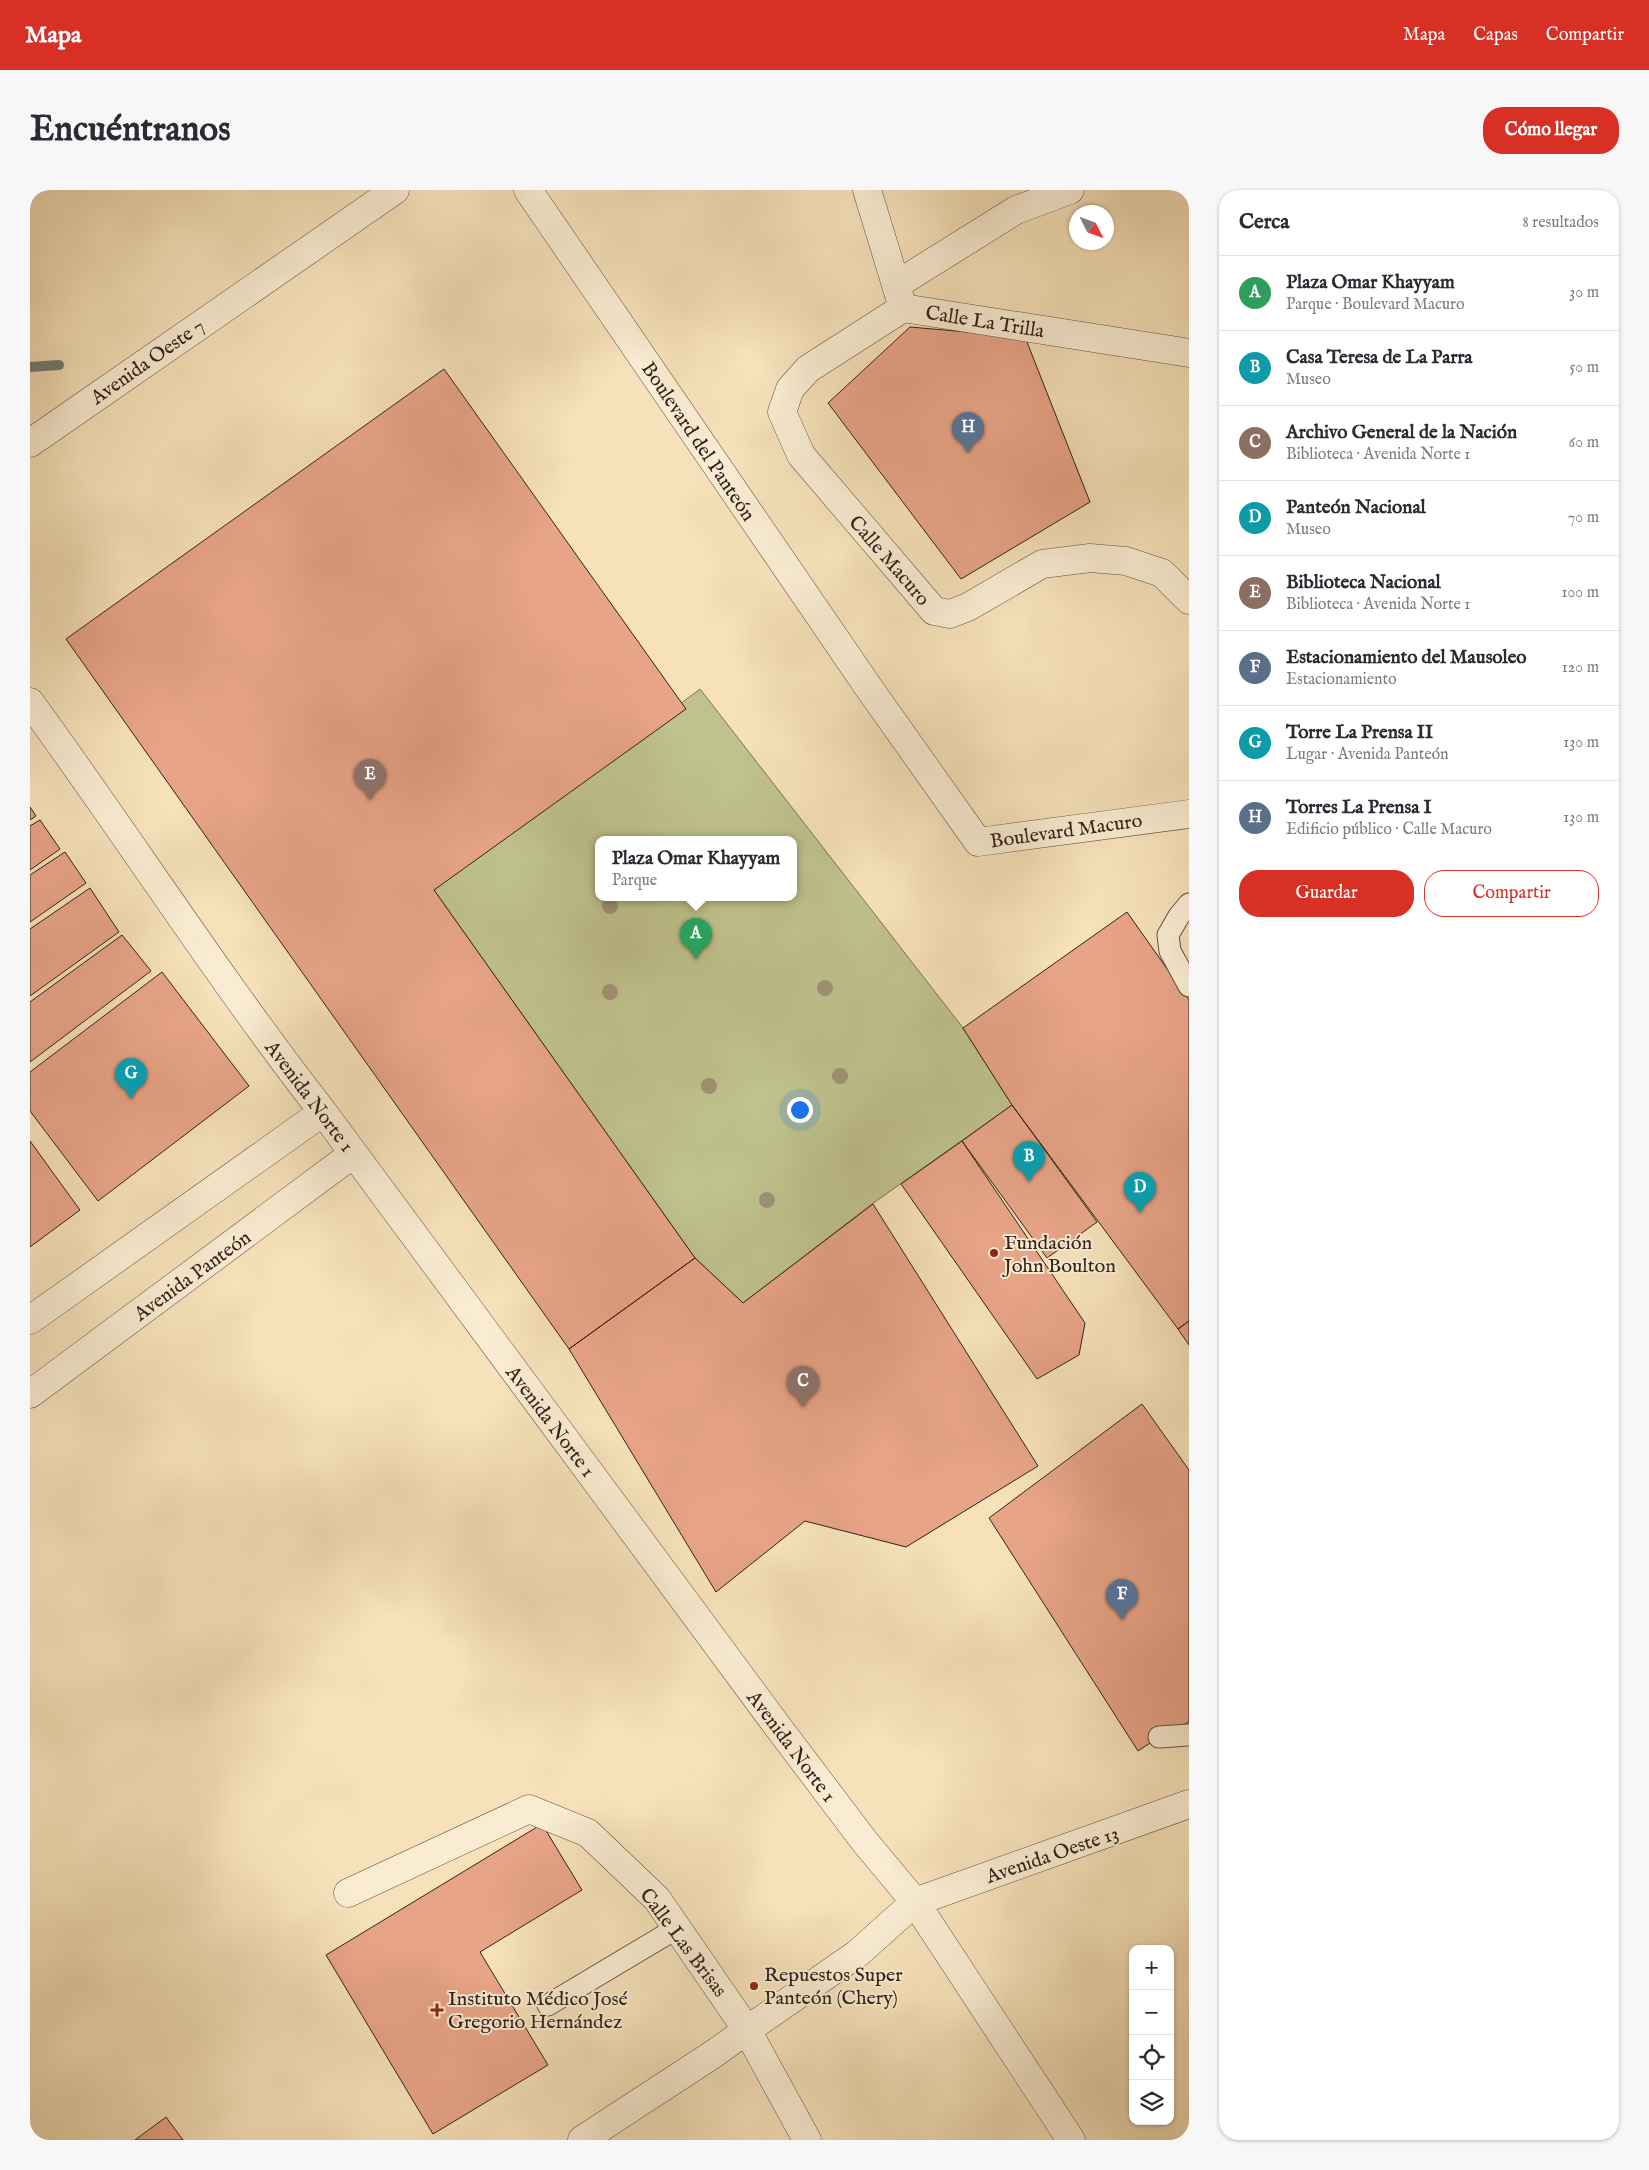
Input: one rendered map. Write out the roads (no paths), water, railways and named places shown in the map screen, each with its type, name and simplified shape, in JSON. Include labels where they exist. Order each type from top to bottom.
[{"type":"street","name":"Avenida Oeste 7","points":[[30,443],[395,190]]},
{"type":"street","name":"Boulevard del Panteón","points":[[528,190],[870,691]]},
{"type":"street","points":[[867,190],[899,297]]},
{"type":"street","name":"Calle Macuro","points":[[1070,190],[1016,210],[899,297],[808,369],[790,389],[782,412],[801,455],[934,611],[950,614],[968,608],[1042,564],[1090,558],[1126,561],[1162,573],[1189,600]]},
{"type":"street","name":"Calle La Trilla","points":[[899,297],[1189,353]]},
{"type":"street","name":"Boulevard Macuro","points":[[870,691],[978,842],[1189,814]]},
{"type":"street","name":"Avenida Norte 1","points":[[30,702],[96,792],[276,1051],[778,1728],[865,1842],[915,1902],[1071,2140]]},
{"type":"street","points":[[30,1320],[323,1112]]},
{"type":"street","name":"Avenida Panteón","points":[[30,1394],[353,1154]]},
{"type":"street","name":"Avenida Oeste 13","points":[[915,1902],[1189,1804]]},
{"type":"street","name":"Calle Las Brisas","points":[[348,1893],[529,1809],[588,1833],[657,1899],[747,2030],[807,2140]]},
{"type":"street","points":[[582,2140],[715,2053],[858,1954],[915,1902]]},
{"type":"lane","points":[[1189,904],[1179,916],[1168,935],[1170,951],[1189,986]]},
{"type":"lane","points":[[1160,1737],[1189,1734]]},
{"type":"lane","points":[[548,2004],[677,1928]]},
{"type":"waterway","points":[[30,367],[59,365]]},
{"type":"place","name":"Torres La Prensa I","points":[[968,453]]},
{"type":"place","name":"Biblioteca Nacional","points":[[370,800]]},
{"type":"place","name":"Plaza Omar Khayyam","points":[[696,959]]},
{"type":"place","name":"Torre La Prensa II","points":[[131,1099]]},
{"type":"place","name":"Casa Teresa de La Parra","points":[[1029,1182]]},
{"type":"place","name":"Panteón Nacional","points":[[1140,1213]]},
{"type":"place","name":"Fundación John Boulton","points":[[994,1253]]},
{"type":"place","name":"Archivo General de la Nación","points":[[803,1407]]},
{"type":"place","name":"Estacionamiento del Mausoleo","points":[[1122,1620]]},
{"type":"place","name":"Repuestos Super Panteón (Chery)","points":[[754,1986]]},
{"type":"place","name":"Instituto Médico José Gregorio Hernández","points":[[437,2010]]}]
